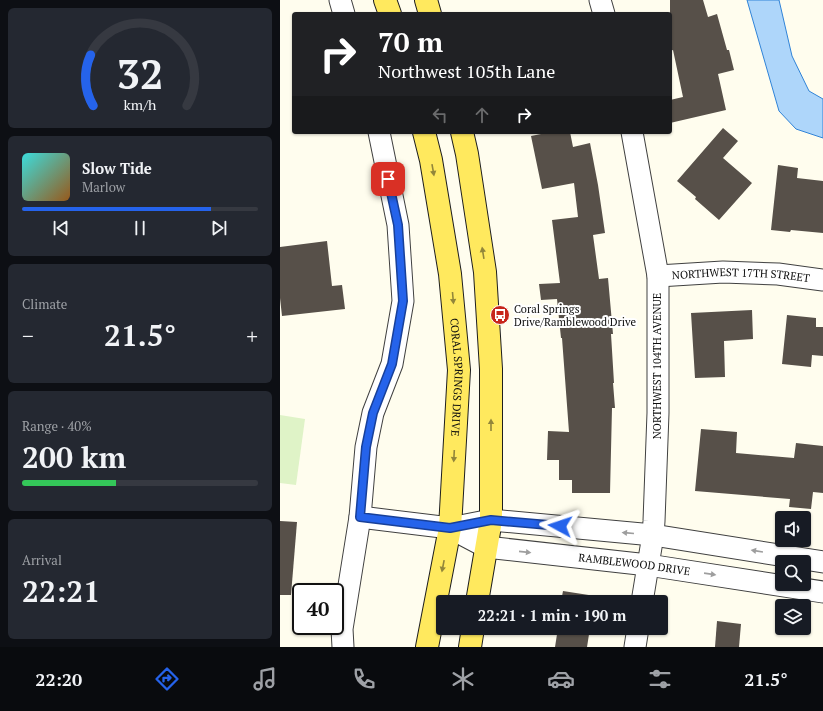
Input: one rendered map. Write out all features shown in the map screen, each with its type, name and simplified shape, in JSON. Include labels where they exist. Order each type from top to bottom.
[{"type":"main road","points":[[385,0],[389,12]]},
{"type":"main road","points":[[426,0],[429,12]]},
{"type":"main road","name":"CORAL SPRINGS DRIVE","points":[[424,134],[431,160],[450,274],[459,370],[450,528],[427,647]]},
{"type":"main road","points":[[462,134],[467,154],[485,272],[491,369],[491,520],[479,595]]},
{"type":"main road","points":[[470,647],[472,635]]},
{"type":"street","points":[[340,0],[343,12]]},
{"type":"street","points":[[600,0],[603,12]]},
{"type":"street","points":[[343,647],[342,629],[360,517],[366,447],[373,413],[392,364],[403,301],[398,225],[379,134]]},
{"type":"street","name":"NORTHWEST 104TH AVENUE","points":[[632,134],[658,276],[658,413],[653,535],[643,595]]},
{"type":"street","name":"NORTHWEST 17TH STREET","points":[[658,276],[723,272],[778,274],[823,280]]},
{"type":"street","name":"RAMBLEWOOD DRIVE","points":[[360,517],[450,528],[491,520],[653,535],[823,562]]},
{"type":"street","name":"RAMBLEWOOD DRIVE","points":[[450,528],[486,547],[648,565],[823,592]]},
{"type":"street","points":[[635,647],[637,635]]},
{"type":"green space","points":[[280,415],[305,419],[296,485],[280,483]]},
{"type":"water","points":[[747,0],[779,0],[792,56],[809,91],[823,99],[823,138],[796,129],[779,111]]},
{"type":"building","points":[[670,0],[703,0],[708,17],[717,14],[734,70],[718,74],[726,110],[672,123],[672,100],[683,97],[672,50],[672,12],[670,12]]},
{"type":"building","points":[[723,128],[738,141],[723,158],[752,183],[719,220],[695,199],[696,197],[677,181]]},
{"type":"building","points":[[541,134],[570,134],[573,147],[590,143],[605,233],[593,235],[599,279],[608,278],[613,334],[611,334],[615,408],[612,408],[610,493],[572,493],[572,480],[559,480],[559,460],[547,460],[548,431],[569,432],[562,338],[557,299],[541,300],[539,284],[560,283],[552,220],[578,217],[574,183],[542,189],[531,136]]},
{"type":"building","points":[[778,165],[798,168],[797,178],[823,181],[823,233],[771,230]]},
{"type":"building","points":[[327,241],[332,286],[342,285],[345,309],[282,316],[280,298],[280,247]]},
{"type":"building","points":[[752,310],[753,339],[724,341],[725,377],[695,378],[691,313]]},
{"type":"building","points":[[787,315],[816,318],[816,327],[823,327],[823,356],[812,355],[811,367],[782,364]]},
{"type":"building","points":[[701,429],[737,432],[736,453],[794,458],[796,443],[823,446],[823,493],[813,492],[811,509],[789,507],[790,499],[695,491]]},
{"type":"building","points":[[280,521],[297,522],[291,595],[280,595]]},
{"type":"building","points":[[563,591],[589,595],[562,595]]},
{"type":"building","points":[[717,621],[741,624],[739,647],[715,647]]},
{"type":"building","points":[[557,635],[589,635],[587,647],[555,647]]},
{"type":"place","name":"Coral Springs Drive/Ramblewood Drive","points":[[500,315]]},
{"type":"route","points":[[388,179],[398,225],[403,301],[392,364],[373,413],[366,447],[360,517],[450,528],[491,520],[560,526]]}]
